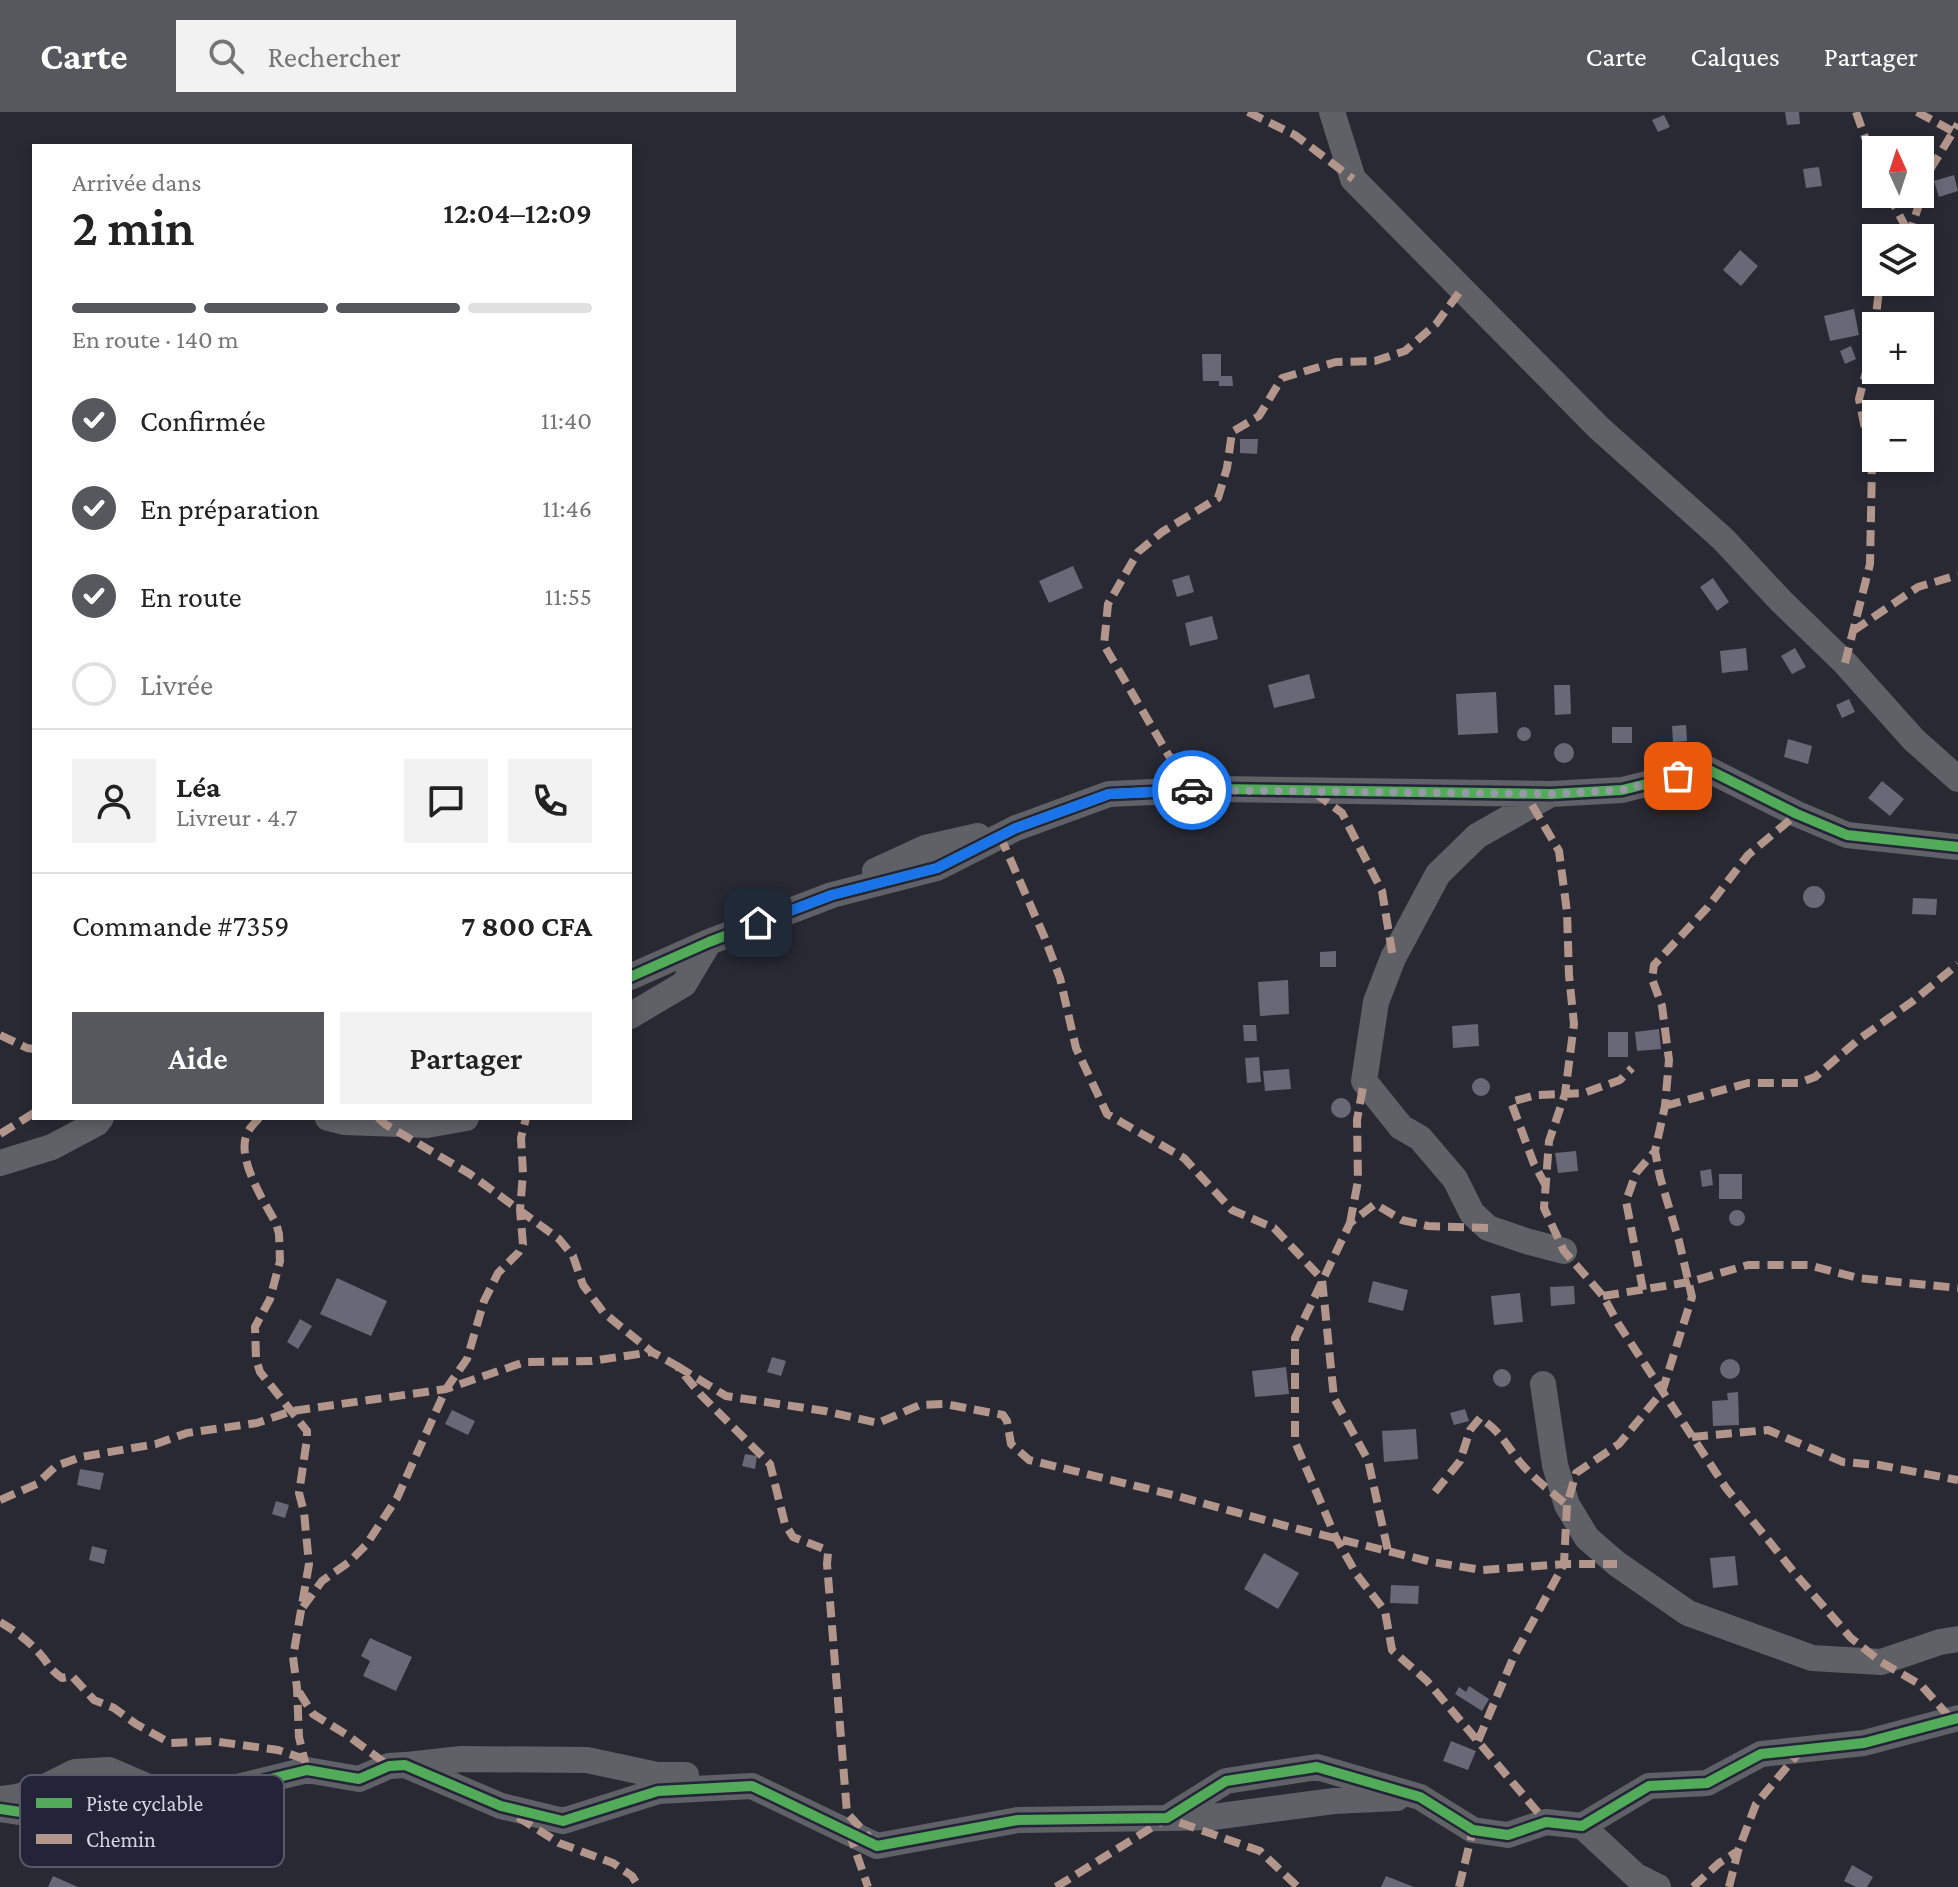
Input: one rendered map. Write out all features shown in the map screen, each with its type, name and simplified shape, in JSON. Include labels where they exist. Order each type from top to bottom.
[{"type":"street","points":[[1332,112],[1353,179],[1599,428],[1723,539],[1845,663],[1914,740],[1958,779]]},
{"type":"street","points":[[632,976],[709,942],[832,895],[937,868],[1016,828],[1109,794],[1218,789],[1551,794],[1622,790],[1707,769],[1847,835],[1958,847]]},
{"type":"street","points":[[1551,794],[1477,836],[1438,874],[1393,958],[1376,1002],[1364,1081],[1401,1127],[1420,1138],[1455,1179],[1472,1213],[1488,1228],[1564,1251]]},
{"type":"street","points":[[632,1015],[684,984],[709,942]]},
{"type":"street","points":[[0,1163],[52,1147],[104,1120]]},
{"type":"street","points":[[336,1120],[427,1125],[455,1120]]},
{"type":"street","points":[[1543,1384],[1555,1465],[1567,1505],[1587,1538],[1617,1564],[1688,1613],[1812,1658],[1881,1662],[1958,1639]]},
{"type":"street","points":[[1582,1826],[1649,1786],[1707,1783],[1761,1754],[1864,1743],[1956,1722]]},
{"type":"street","points":[[284,1776],[307,1770],[359,1779],[389,1766],[461,1759],[587,1760],[657,1775],[717,1775],[752,1786],[877,1846],[1018,1820],[1213,1817],[1334,1801],[1420,1797]]},
{"type":"street","points":[[405,1765],[501,1806],[563,1821],[658,1791],[752,1786]]},
{"type":"street","points":[[1167,1818],[1226,1781],[1317,1767],[1420,1797],[1473,1830],[1508,1835],[1546,1822],[1582,1826],[1636,1876],[1658,1887]]},
{"type":"street","points":[[69,1775],[109,1770],[121,1775]]},
{"type":"street","points":[[0,1799],[20,1796]]},
{"type":"street","points":[[0,1809],[20,1812]]},
{"type":"building","points":[[1785,112],[1799,112],[1800,124],[1787,125]]},
{"type":"building","points":[[1664,115],[1670,127],[1658,132],[1652,120]]},
{"type":"building","points":[[1819,167],[1822,186],[1806,188],[1803,169]]},
{"type":"building","points":[[1954,175],[1958,191],[1939,197],[1934,181]]},
{"type":"building","points":[[1740,250],[1758,266],[1741,286],[1723,270]]},
{"type":"building","points":[[1854,309],[1859,335],[1830,341],[1824,316]]},
{"type":"building","points":[[1851,346],[1856,359],[1845,364],[1840,351]]},
{"type":"building","points":[[1202,354],[1221,354],[1221,376],[1232,376],[1233,386],[1219,386],[1219,381],[1203,381]]},
{"type":"building","points":[[1240,439],[1258,439],[1257,454],[1240,453]]},
{"type":"building","points":[[1073,566],[1083,588],[1049,603],[1039,581]]},
{"type":"building","points":[[1189,575],[1194,592],[1177,597],[1172,580]]},
{"type":"building","points":[[1713,578],[1729,602],[1717,611],[1700,587]]},
{"type":"building","points":[[1212,616],[1218,639],[1190,646],[1185,623]]},
{"type":"building","points":[[1746,648],[1748,670],[1722,673],[1720,651]]},
{"type":"building","points":[[1795,648],[1806,667],[1792,674],[1781,656]]},
{"type":"building","points":[[1309,674],[1315,698],[1274,708],[1268,685]]},
{"type":"building","points":[[1554,685],[1570,685],[1571,714],[1555,715]]},
{"type":"building","points":[[1496,692],[1498,733],[1458,735],[1456,694]]},
{"type":"building","points":[[1849,699],[1855,712],[1842,718],[1836,705]]},
{"type":"building","points":[[1686,725],[1687,741],[1673,742],[1672,726]]},
{"type":"building","points":[[1524,727],[1531,734],[1524,741],[1517,734]]},
{"type":"building","points":[[1612,727],[1632,727],[1632,743],[1612,743]]},
{"type":"building","points":[[1788,739],[1812,746],[1808,764],[1784,757]]},
{"type":"building","points":[[1564,743],[1571,746],[1574,753],[1571,760],[1564,763],[1557,760],[1554,753],[1557,746]]},
{"type":"building","points":[[1882,781],[1904,799],[1890,816],[1868,798]]},
{"type":"building","points":[[1814,886],[1822,889],[1825,897],[1822,905],[1814,908],[1806,905],[1803,897],[1806,889]]},
{"type":"building","points":[[1913,898],[1937,899],[1936,915],[1912,914]]},
{"type":"building","points":[[1336,951],[1336,967],[1320,967],[1320,952]]},
{"type":"building","points":[[1288,980],[1289,1014],[1260,1016],[1258,982]]},
{"type":"building","points":[[1478,1024],[1479,1046],[1453,1048],[1452,1026]]},
{"type":"building","points":[[1243,1025],[1256,1025],[1257,1041],[1244,1041]]},
{"type":"building","points":[[1659,1029],[1661,1049],[1637,1051],[1635,1032]]},
{"type":"building","points":[[1608,1032],[1628,1032],[1628,1057],[1608,1057]]},
{"type":"building","points":[[1259,1057],[1261,1082],[1247,1083],[1245,1058]]},
{"type":"building","points":[[1289,1069],[1291,1089],[1265,1091],[1263,1071]]},
{"type":"building","points":[[1481,1078],[1490,1087],[1481,1096],[1472,1087]]},
{"type":"building","points":[[1337,1098],[1345,1098],[1351,1108],[1345,1118],[1337,1118],[1331,1112],[1331,1104]]},
{"type":"building","points":[[1576,1151],[1578,1171],[1558,1173],[1555,1153]]},
{"type":"building","points":[[1711,1169],[1713,1185],[1702,1187],[1700,1171]]},
{"type":"building","points":[[1719,1174],[1742,1174],[1742,1199],[1719,1199]]},
{"type":"building","points":[[1737,1210],[1745,1218],[1737,1226],[1729,1218]]},
{"type":"building","points":[[337,1278],[387,1301],[371,1336],[320,1314]]},
{"type":"building","points":[[1373,1281],[1408,1290],[1403,1311],[1368,1302]]},
{"type":"building","points":[[1574,1286],[1575,1304],[1551,1306],[1550,1287]]},
{"type":"building","points":[[1520,1293],[1523,1322],[1494,1325],[1491,1296]]},
{"type":"building","points":[[300,1319],[312,1326],[298,1349],[287,1342]]},
{"type":"building","points":[[772,1357],[786,1361],[781,1376],[767,1372]]},
{"type":"building","points":[[1730,1359],[1737,1362],[1740,1369],[1737,1376],[1730,1379],[1723,1376],[1720,1369],[1723,1362]]},
{"type":"building","points":[[1286,1367],[1289,1394],[1255,1397],[1252,1371]]},
{"type":"building","points":[[1502,1369],[1511,1378],[1502,1387],[1493,1378]]},
{"type":"building","points":[[1738,1392],[1739,1425],[1713,1426],[1712,1401],[1728,1400],[1727,1393]]},
{"type":"building","points":[[1465,1409],[1469,1421],[1454,1425],[1450,1413]]},
{"type":"building","points":[[452,1410],[475,1421],[468,1435],[445,1424]]},
{"type":"building","points":[[1416,1429],[1418,1459],[1384,1462],[1382,1431]]},
{"type":"building","points":[[745,1454],[757,1456],[755,1469],[742,1466]]},
{"type":"building","points":[[80,1469],[104,1473],[100,1490],[77,1485]]},
{"type":"building","points":[[276,1501],[289,1505],[285,1518],[272,1514]]},
{"type":"building","points":[[92,1546],[107,1550],[104,1564],[89,1560]]},
{"type":"building","points":[[1264,1553],[1299,1573],[1278,1609],[1244,1589]]},
{"type":"building","points":[[1735,1556],[1738,1585],[1713,1588],[1710,1558]]},
{"type":"building","points":[[1391,1585],[1419,1586],[1418,1604],[1390,1603]]},
{"type":"building","points":[[370,1638],[412,1657],[396,1691],[363,1676],[370,1661],[361,1656]]},
{"type":"building","points":[[1469,1686],[1489,1699],[1482,1711],[1455,1694],[1459,1687],[1466,1692]]},
{"type":"building","points":[[1451,1741],[1476,1751],[1468,1770],[1443,1761]]},
{"type":"building","points":[[1852,1865],[1873,1877],[1867,1887],[1856,1887],[1844,1881]]},
{"type":"building","points":[[53,1876],[78,1887],[48,1887]]},
{"type":"building","points":[[1386,1876],[1414,1887],[1381,1887]]},
{"type":"marked path","points":[[1248,112],[1295,135],[1353,179]]},
{"type":"marked path","points":[[1856,112],[1865,136]]},
{"type":"marked path","points":[[1917,112],[1958,134]]},
{"type":"marked path","points":[[1913,224],[1931,168],[1958,124]]},
{"type":"marked path","points":[[1896,208],[1904,224]]},
{"type":"marked path","points":[[1218,789],[1169,756],[1104,645],[1108,604],[1138,552],[1162,532],[1218,498],[1227,468],[1232,432],[1259,416],[1282,378],[1336,362],[1375,361],[1405,351],[1436,324],[1461,290]]},
{"type":"marked path","points":[[1845,663],[1870,564],[1872,463],[1859,399],[1872,349],[1878,296]]},
{"type":"marked path","points":[[1853,631],[1918,587],[1958,575]]},
{"type":"marked path","points":[[1315,793],[1342,813],[1382,891],[1393,958]]},
{"type":"marked path","points":[[1532,805],[1559,851],[1567,912],[1574,1024],[1565,1094],[1549,1141],[1544,1208],[1564,1251],[1603,1296],[1726,1488],[1851,1638],[1881,1662],[1921,1685],[1952,1720]]},
{"type":"marked path","points":[[1478,1741],[1514,1656],[1564,1564],[1567,1505],[1576,1473],[1619,1444],[1662,1392],[1692,1297],[1655,1151],[1665,1106],[1669,1060],[1662,1006],[1652,979],[1654,965],[1707,908],[1748,855],[1797,814]]},
{"type":"marked path","points":[[1000,836],[1060,978],[1076,1048],[1107,1114],[1184,1158],[1232,1210],[1274,1228],[1322,1279],[1334,1398],[1368,1460],[1388,1551]]},
{"type":"marked path","points":[[1665,1106],[1748,1083],[1799,1083],[1815,1077],[1958,964]]},
{"type":"marked path","points":[[0,1035],[32,1049]]},
{"type":"marked path","points":[[1546,1186],[1534,1164],[1511,1102],[1536,1095],[1584,1093],[1620,1080],[1632,1068]]},
{"type":"marked path","points":[[1350,1223],[1358,1181],[1357,1120],[1364,1081]]},
{"type":"marked path","points":[[0,1134],[32,1114]]},
{"type":"marked path","points":[[257,1120],[247,1134],[245,1155],[253,1180],[276,1223],[280,1261],[270,1299],[255,1327],[256,1359],[260,1372],[307,1431],[299,1493],[309,1564],[293,1657],[299,1737],[307,1770]]},
{"type":"marked path","points":[[380,1120],[470,1174],[559,1239],[573,1256],[583,1285],[604,1313],[652,1352],[677,1366],[701,1395],[770,1464],[785,1524],[793,1537],[828,1553],[847,1813],[869,1837]]},
{"type":"marked path","points":[[303,1607],[322,1581],[366,1545],[397,1498],[446,1389],[467,1359],[484,1301],[498,1273],[523,1244],[521,1138],[526,1120]]},
{"type":"marked path","points":[[1643,1290],[1626,1201],[1636,1173],[1655,1151]]},
{"type":"marked path","points":[[1488,1228],[1428,1226],[1402,1220],[1375,1204],[1350,1223],[1295,1338],[1295,1442],[1336,1538],[1357,1575],[1385,1611],[1392,1650],[1427,1681],[1546,1822]]},
{"type":"marked path","points":[[1603,1296],[1689,1282],[1748,1265],[1808,1265],[1858,1278],[1958,1288]]},
{"type":"marked path","points":[[0,1500],[37,1484],[56,1466],[81,1457],[156,1444],[187,1433],[257,1423],[292,1411],[446,1389],[525,1362],[592,1361],[652,1352]]},
{"type":"marked path","points":[[677,1366],[726,1396],[825,1411],[878,1423],[920,1405],[945,1404],[1003,1415],[1011,1444],[1029,1460],[1432,1562],[1482,1570],[1617,1564]]},
{"type":"marked path","points":[[1435,1492],[1460,1461],[1470,1430],[1480,1418],[1497,1432],[1530,1473],[1567,1505]]},
{"type":"marked path","points":[[1692,1437],[1768,1430],[1843,1462],[1879,1465],[1958,1480]]},
{"type":"marked path","points":[[0,1622],[32,1645],[62,1678],[72,1676],[94,1700],[114,1708],[170,1743],[212,1741],[278,1750],[304,1759]]},
{"type":"marked path","points":[[299,1692],[313,1714],[389,1766]]},
{"type":"marked path","points":[[1729,1887],[1738,1851],[1756,1804],[1802,1749]]},
{"type":"marked path","points":[[518,1817],[559,1843],[613,1863],[632,1876],[639,1887]]},
{"type":"marked path","points":[[1056,1887],[1167,1818],[1260,1851],[1298,1887]]},
{"type":"marked path","points":[[1459,1887],[1473,1830]]},
{"type":"marked path","points":[[849,1832],[868,1887]]},
{"type":"marked path","points":[[1693,1887],[1719,1863],[1738,1851]]},
{"type":"cycle path","points":[[632,976],[709,942],[832,895],[937,868],[1016,828],[1109,794],[1218,789],[1551,794],[1622,790],[1707,769],[1847,835],[1958,847]]},
{"type":"cycle path","points":[[284,1776],[307,1770],[359,1779],[389,1766],[405,1765],[501,1806],[563,1821],[658,1791],[752,1786],[877,1846],[1018,1820],[1167,1818],[1226,1781],[1317,1767],[1420,1797],[1473,1830],[1508,1835],[1546,1822],[1582,1826],[1649,1786],[1707,1783],[1761,1754],[1864,1743],[1958,1718]]},
{"type":"cycle path","points":[[0,1809],[20,1812]]},
{"type":"way so far","points":[[1192,790],[1551,794],[1622,790],[1678,776]]},
{"type":"route","points":[[758,923],[832,895],[937,868],[1016,828],[1109,794],[1192,790]]}]
